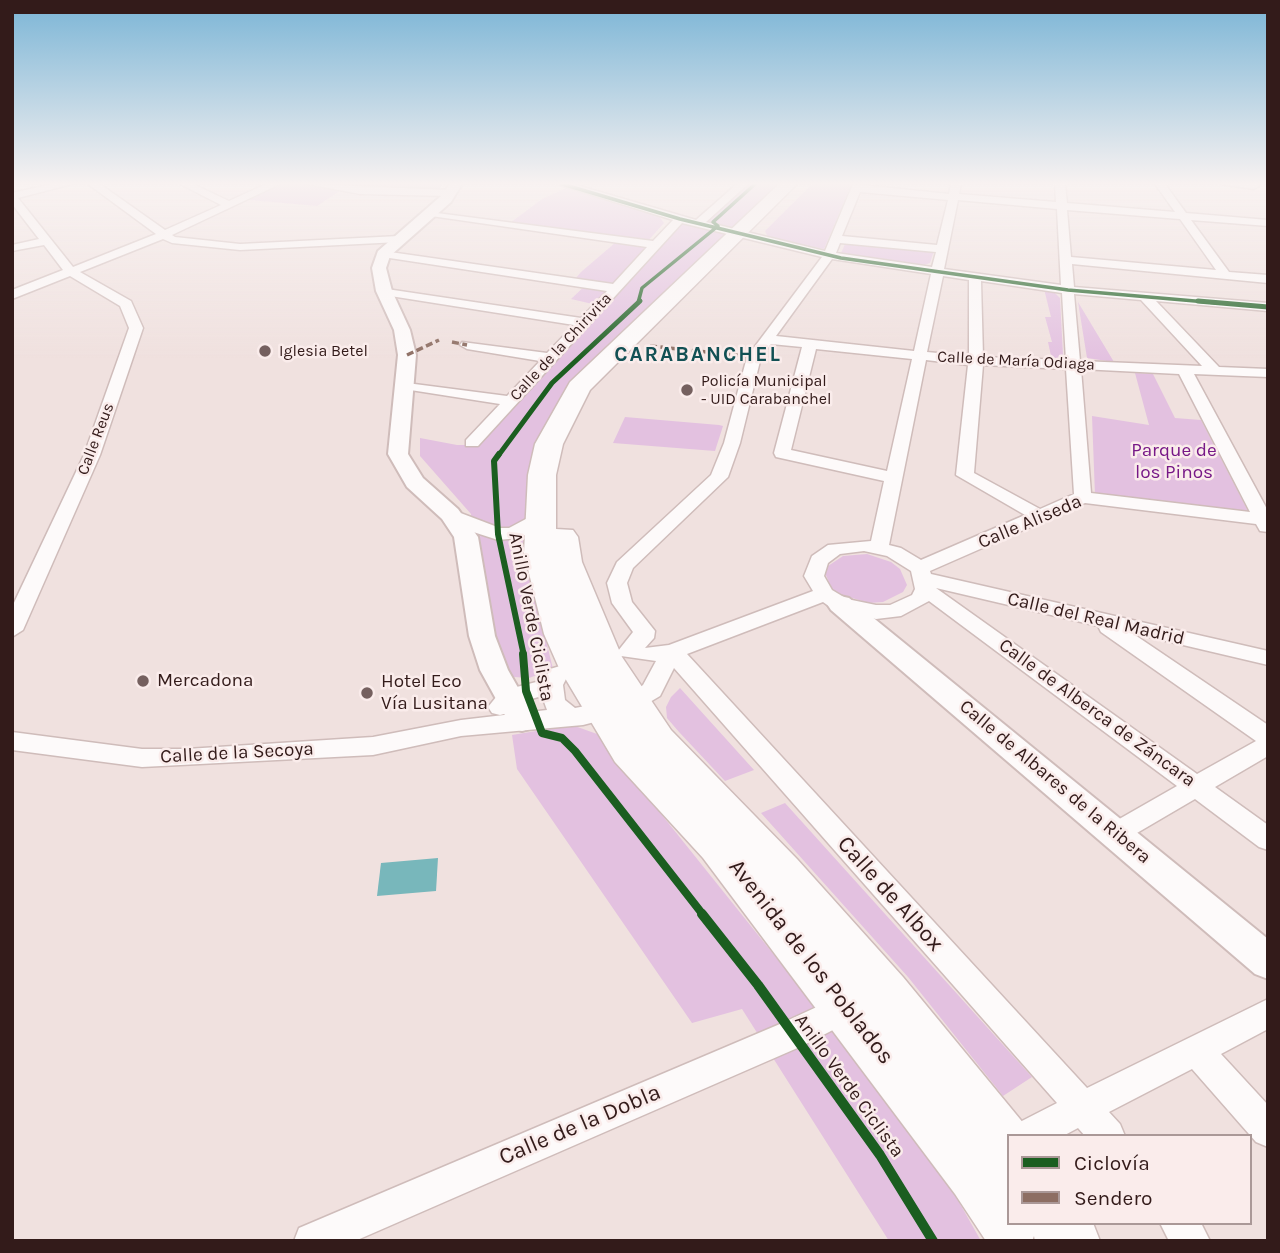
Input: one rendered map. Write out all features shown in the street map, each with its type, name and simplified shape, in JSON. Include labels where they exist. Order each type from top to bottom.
[{"type":"main road","points":[[615,690],[575,629],[540,553],[542,475],[549,444],[579,387],[736,242]]},
{"type":"main road","points":[[615,690],[575,629],[559,515],[559,476],[572,430],[607,373],[737,242]]},
{"type":"main road","name":"Avenida de los Poblados","points":[[615,690],[719,845],[976,1173],[1007,1220]]},
{"type":"main road","name":"Avenida de los Poblados","points":[[615,690],[781,872],[1007,1138]]},
{"type":"main road","name":"Avenida de los Poblados","points":[[1010,1225],[1020,1241]]},
{"type":"main road","points":[[1059,1225],[1070,1241]]},
{"type":"street","points":[[12,247],[38,242]]},
{"type":"street","points":[[47,242],[70,271]]},
{"type":"street","points":[[12,295],[146,242]]},
{"type":"street","points":[[196,242],[240,247],[391,246],[615,288]]},
{"type":"street","points":[[395,242],[379,268],[384,291],[405,342],[398,454],[415,482],[450,514],[466,537],[482,636],[494,670],[515,709]]},
{"type":"street","points":[[628,242],[654,246]]},
{"type":"street","name":"Calle de la Chirivita","points":[[472,443],[657,242]]},
{"type":"street","points":[[776,242],[829,255],[939,273],[1068,290],[1268,307]]},
{"type":"street","points":[[615,690],[644,631],[622,603],[617,583],[624,566],[719,477],[732,443],[754,357],[829,255],[834,242]]},
{"type":"street","points":[[873,242],[943,249]]},
{"type":"street","points":[[879,547],[944,242]]},
{"type":"street","points":[[1064,242],[1083,497]]},
{"type":"street","points":[[1202,242],[1225,275]]},
{"type":"street","points":[[1065,260],[1268,279]]},
{"type":"street","name":"Calle Reus","points":[[12,630],[92,455],[136,328],[127,304],[70,271]]},
{"type":"street","points":[[975,277],[976,359],[965,475],[1040,516]]},
{"type":"street","points":[[384,291],[582,322]]},
{"type":"street","points":[[1144,296],[1214,370]]},
{"type":"street","name":"Calle de María Odiaga","points":[[765,339],[920,356],[1268,373]]},
{"type":"street","points":[[467,345],[550,358]]},
{"type":"street","points":[[810,345],[782,453],[893,478]]},
{"type":"street","points":[[1183,368],[1266,523]]},
{"type":"street","points":[[404,385],[511,401]]},
{"type":"street","name":"Calle Aliseda","points":[[924,579],[1040,516],[1083,497],[1266,523]]},
{"type":"street","points":[[450,514],[468,524],[498,534],[512,534],[529,526],[539,517]]},
{"type":"street","points":[[848,546],[879,547],[907,558],[924,579],[909,607],[894,611],[857,610],[833,599],[814,576],[818,560],[835,549],[848,546]]},
{"type":"street","name":"Calle del Real Madrid","points":[[924,579],[1268,658]]},
{"type":"street","name":"Calle de Alberca de Záncara","points":[[924,579],[1268,839]]},
{"type":"street","points":[[494,670],[521,684],[615,690],[833,599]]},
{"type":"street","name":"Calle de Albares de la Ribera","points":[[833,599],[1268,962]]},
{"type":"street","points":[[1097,619],[1268,737]]},
{"type":"street","name":"Calle de la Secoya","points":[[515,709],[615,690]]},
{"type":"street","name":"Calle de la Secoya","points":[[12,741],[142,758],[187,758],[373,746],[461,728],[515,709],[615,690]]},
{"type":"street","name":"Calle de Albox","points":[[615,690],[1084,1107],[1106,1134]]},
{"type":"street","points":[[1116,833],[1268,745]]},
{"type":"street","name":"Calle de la Dobla","points":[[313,1241],[791,1035],[847,1007]]},
{"type":"street","points":[[1034,1134],[1268,1013]]},
{"type":"street","points":[[1196,1050],[1268,1130]]},
{"type":"street","points":[[1180,1225],[1192,1241]]},
{"type":"green space","points":[[615,242],[656,248],[661,242],[722,242],[564,394],[526,559],[553,669],[529,678],[514,677],[503,668],[474,552],[471,514],[420,456],[420,438],[457,445],[477,445],[601,306],[571,299],[590,281],[576,278],[581,272]]},
{"type":"green space","points":[[791,242],[827,242],[824,249]]},
{"type":"green space","points":[[846,242],[934,251],[930,263],[924,265],[841,253]]},
{"type":"green space","points":[[1044,289],[1053,291],[1060,298],[1063,355],[1057,359],[1051,356],[1048,342],[1052,342],[1045,317],[1051,317]]},
{"type":"green space","points":[[1078,302],[1114,362],[1087,358]]},
{"type":"green space","name":"Parque de los Pinos","points":[[1135,373],[1153,374],[1175,418],[1201,420],[1249,513],[1095,495],[1092,416],[1149,425]]},
{"type":"green space","points":[[625,417],[723,426],[715,451],[613,443]]},
{"type":"green space","points":[[867,554],[891,562],[900,569],[907,585],[903,592],[883,602],[869,603],[832,589],[825,573],[828,566],[843,556]]},
{"type":"green space","points":[[680,688],[754,770],[725,781],[679,732],[667,718],[666,707]]},
{"type":"green space","points":[[572,725],[597,734],[928,1147],[981,1241],[889,1241],[742,1009],[692,1023],[517,769],[512,735]]},
{"type":"green space","points":[[785,803],[1032,1077],[1003,1096],[908,977],[761,813]]},
{"type":"water","points":[[438,858],[436,891],[377,896],[381,863]]},
{"type":"marked path","points":[[407,355],[439,340]]},
{"type":"marked path","points":[[452,342],[467,345]]},
{"type":"marked path","points":[[650,346],[754,357]]},
{"type":"cycle path","name":"Anillo Verde Ciclista","points":[[698,242],[642,288],[641,300],[552,383],[494,461],[498,534],[524,657],[526,691],[542,733],[562,738],[575,751],[758,985],[880,1155],[933,1241]]},
{"type":"cycle path","points":[[777,242],[841,258],[1068,290],[1268,307]]},
{"type":"place","name":"Iglesia Betel","points":[[265,351]]},
{"type":"place","name":"Policía Municipal - UID Carabanchel","points":[[687,390]]},
{"type":"place","name":"Mercadona","points":[[143,681]]},
{"type":"place","name":"Hotel Eco Vía Lusitana","points":[[367,693]]},
{"type":"district","name":"CARABANCHEL","points":[[698,355]]}]
